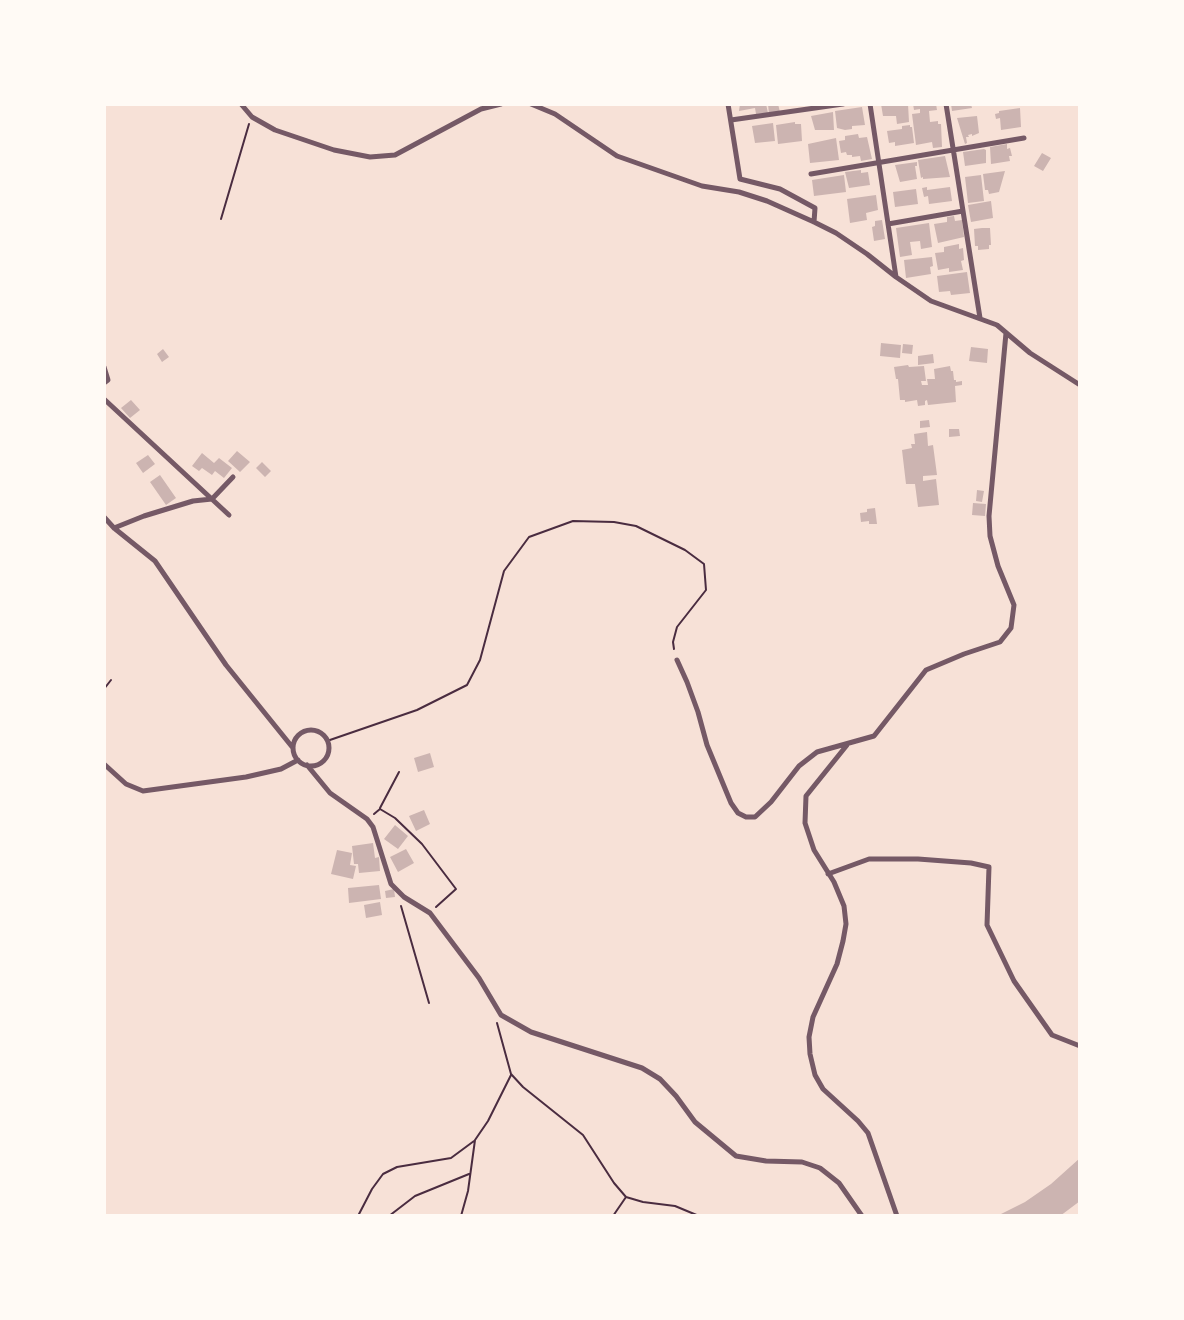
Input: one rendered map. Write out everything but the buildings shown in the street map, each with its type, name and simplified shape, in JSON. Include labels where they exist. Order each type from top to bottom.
[{"type":"street","points":[[241,104],[252,117],[275,130],[334,150],[370,157],[395,155],[481,109],[501,104]]},
{"type":"street","points":[[531,104],[555,114],[617,156],[702,186],[739,192],[767,201],[836,233],[931,301],[997,325],[1030,353],[1080,385]]},
{"type":"street","points":[[728,104],[740,179],[780,189],[815,208],[814,222]]},
{"type":"street","points":[[731,120],[843,104]]},
{"type":"street","points":[[870,104],[896,277]]},
{"type":"street","points":[[946,104],[980,318]]},
{"type":"street","points":[[811,174],[1024,138]]},
{"type":"street","points":[[888,224],[963,211]]},
{"type":"street","points":[[677,660],[731,803],[738,813],[755,817],[799,766],[817,752],[874,736],[926,670],[1000,642],[1011,628],[1014,605],[998,566],[990,536],[989,516],[1006,333]]},
{"type":"street","points":[[104,367],[108,380],[104,383]]},
{"type":"street","points":[[104,399],[229,515]]},
{"type":"street","points":[[114,528],[193,501],[212,499],[233,477]]},
{"type":"street","points":[[104,517],[155,561],[226,665],[293,748],[298,760],[307,765],[330,793],[367,819],[373,827],[391,884],[404,897],[430,913],[479,978],[501,1015],[531,1032],[642,1068],[660,1079],[695,1122],[736,1156],[802,1162],[820,1168],[839,1183],[862,1216]]},
{"type":"street","points":[[293,748],[304,731],[318,732],[327,741],[326,757],[318,764],[307,765]]},
{"type":"street","points":[[848,744],[806,796],[805,823],[814,850],[834,882],[844,906],[846,924],[837,964],[813,1017],[810,1054],[815,1075],[823,1089],[868,1133],[897,1216]]},
{"type":"street","points":[[104,764],[126,784],[143,791],[246,777],[281,769],[298,760]]},
{"type":"street","points":[[828,874],[869,859],[932,860],[989,867],[987,925],[1014,981],[1052,1035],[1080,1046]]},
{"type":"path","points":[[221,219],[252,117]]},
{"type":"path","points":[[327,741],[417,710],[467,685],[480,660],[504,571],[529,537],[573,521],[636,526],[685,550],[704,564],[706,590],[677,627],[673,642],[677,660]]},
{"type":"path","points":[[104,689],[111,680]]},
{"type":"path","points":[[367,819],[380,809],[399,772]]},
{"type":"path","points":[[380,809],[395,818],[422,844],[456,889],[430,913]]},
{"type":"path","points":[[404,897],[401,905],[429,1003]]},
{"type":"path","points":[[501,1015],[497,1021],[511,1074],[583,1135],[626,1197],[675,1206],[699,1216]]},
{"type":"path","points":[[358,1216],[383,1174],[397,1167],[451,1158],[475,1140],[511,1074]]},
{"type":"path","points":[[461,1216],[475,1140]]},
{"type":"path","points":[[389,1216],[415,1196],[470,1174]]},
{"type":"path","points":[[613,1216],[626,1197]]}]
